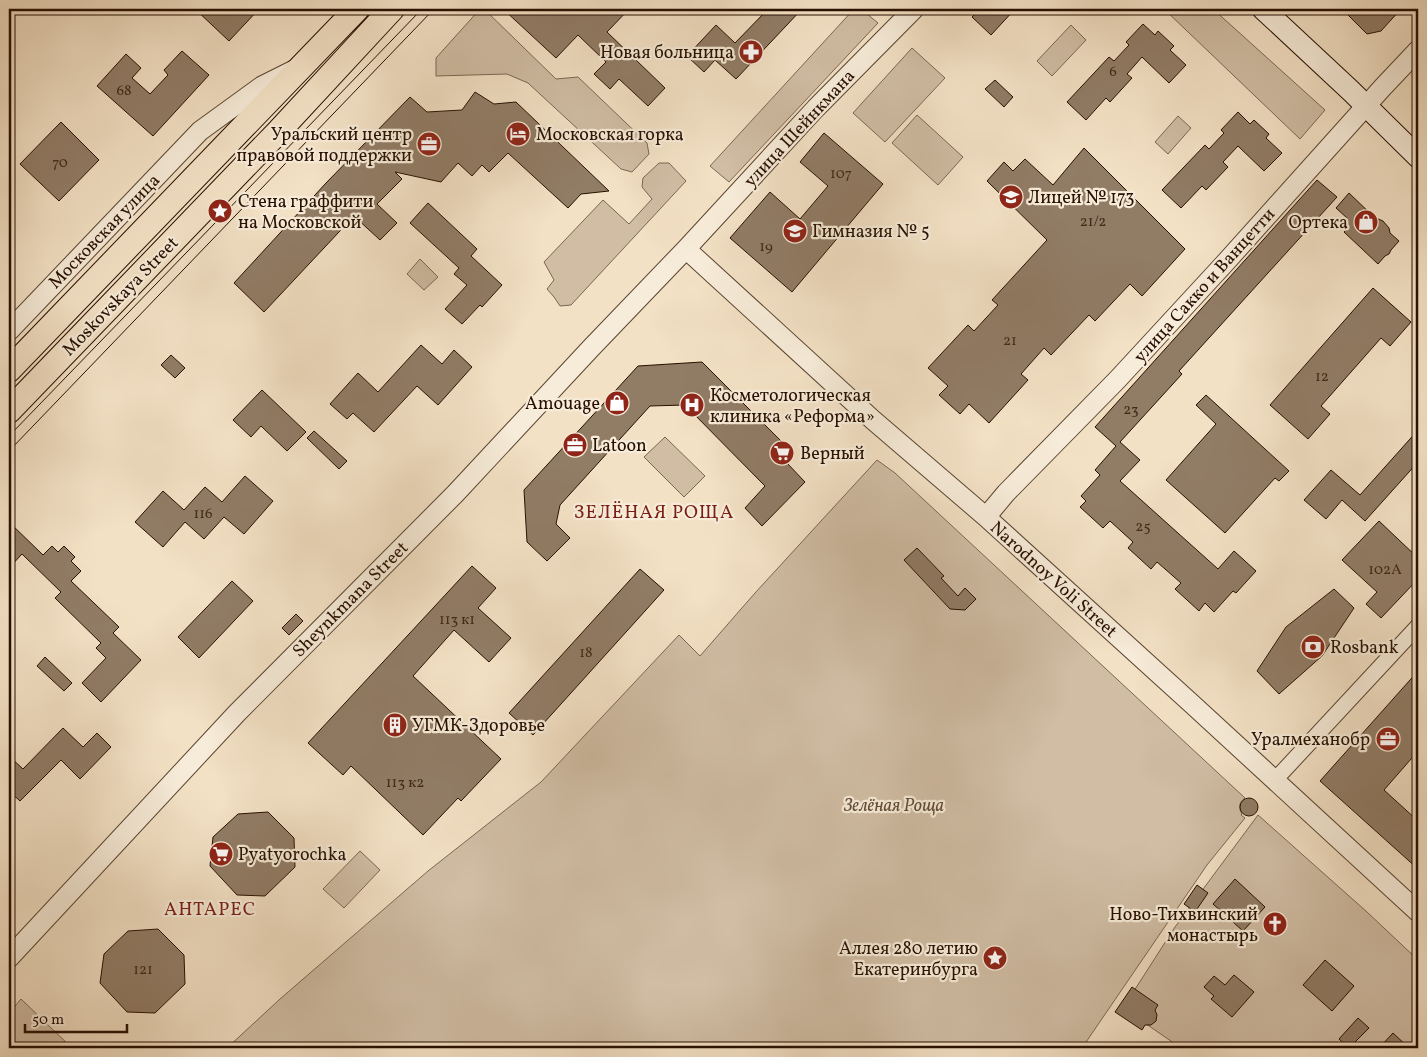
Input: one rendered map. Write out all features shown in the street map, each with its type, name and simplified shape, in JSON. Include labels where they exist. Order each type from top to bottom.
[{"type":"main road","points":[[302,66],[357,9]]},
{"type":"main road","name":"Moskovskaya Street","points":[[9,411],[230,182],[392,9]]},
{"type":"main road","points":[[1263,9],[1418,157]]},
{"type":"main road","name":"Moskovskaya Street","points":[[9,370],[210,159],[302,66]]},
{"type":"street","name":"улица Шейнкмана","points":[[686,249],[816,108],[914,9]]},
{"type":"street","name":"улица Сакко и Ванцетти","points":[[986,517],[1006,493],[1083,416],[1146,349],[1418,50]]},
{"type":"street","name":"Московская улица","points":[[9,331],[200,131],[262,86],[302,66]]},
{"type":"street","name":"Narodnoy Voli Street","points":[[686,249],[873,420],[986,517],[1418,912]]},
{"type":"street","name":"Sheynkmana Street","points":[[9,958],[237,713],[455,494],[686,249]]},
{"type":"street","points":[[1274,780],[1418,626]]},
{"type":"green space","points":[[480,9],[484,9],[556,79],[578,77],[647,143],[649,154],[632,172],[621,169],[528,83],[507,74],[436,76],[436,58]]},
{"type":"green space","points":[[854,9],[861,9],[878,23],[729,182],[710,166]]},
{"type":"green space","points":[[1164,9],[1213,9],[1325,110],[1300,139]]},
{"type":"green space","points":[[1071,25],[1086,40],[1052,76],[1037,61]]},
{"type":"green space","points":[[912,48],[945,78],[885,142],[853,113]]},
{"type":"green space","points":[[917,115],[963,157],[938,185],[892,143]]},
{"type":"green space","points":[[1178,116],[1191,128],[1168,154],[1155,142]]},
{"type":"green space","points":[[659,163],[669,163],[686,181],[571,305],[560,306],[547,289],[554,280],[544,262],[603,200],[629,224],[652,199],[642,187],[643,178]]},
{"type":"green space","points":[[420,259],[438,277],[424,290],[407,274]]},
{"type":"green space","points":[[665,437],[705,476],[684,497],[644,457]]},
{"type":"green space","name":"Зелёная Роща","points":[[877,460],[895,473],[1245,798],[1241,801],[1240,807],[1241,815],[1245,818],[1207,865],[1082,1048],[227,1048],[280,999],[428,871],[541,782],[679,635],[700,656]]},
{"type":"green space","name":"Ново-Тихвинский монастырь","points":[[1258,815],[1418,960],[1418,1048],[1181,1048],[1123,1008],[1175,927]]},
{"type":"green space","points":[[360,851],[380,870],[344,908],[323,889]]},
{"type":"green space","points":[[21,999],[72,1048],[9,1048],[9,1013]]},
{"type":"building","points":[[195,9],[259,9],[229,41]]},
{"type":"building","points":[[503,9],[629,9],[607,32],[665,88],[648,106],[619,79],[610,89],[594,74],[606,62],[578,35],[556,58]]},
{"type":"building","points":[[768,9],[802,9],[736,79],[715,60],[704,72],[687,56],[716,25],[735,43]]},
{"type":"building","points":[[980,9],[1015,9],[991,35],[972,17]]},
{"type":"building","points":[[1342,9],[1401,9],[1381,31],[1367,34]]},
{"type":"building","points":[[1143,24],[1155,35],[1158,31],[1174,46],[1170,50],[1186,65],[1169,83],[1142,57],[1127,74],[1132,78],[1110,102],[1106,98],[1086,120],[1067,102],[1109,57],[1114,61],[1129,45],[1126,42]]},
{"type":"building","points":[[182,51],[209,75],[153,136],[97,86],[126,54],[141,68],[132,78],[150,94],[168,75],[164,70]]},
{"type":"building","points":[[995,80],[1013,97],[1004,107],[985,89]]},
{"type":"building","name":"Московская горка","points":[[475,92],[494,104],[516,102],[609,191],[581,194],[568,208],[508,153],[489,172],[482,165],[472,176],[458,163],[441,182],[395,172],[402,179],[377,204],[397,223],[380,240],[354,216],[264,312],[234,283],[326,183],[410,97],[427,112],[462,110]]},
{"type":"building","points":[[1238,112],[1250,124],[1254,120],[1269,134],[1266,138],[1282,153],[1264,171],[1238,146],[1223,162],[1228,167],[1206,190],[1202,186],[1181,208],[1162,190],[1205,145],[1209,149],[1224,133],[1221,130]]},
{"type":"building","points":[[61,122],[99,160],[59,201],[20,164]]},
{"type":"building","name":"Гимназия № 5","points":[[824,133],[883,184],[792,292],[730,238],[770,192],[800,219],[828,186],[800,162]]},
{"type":"building","points":[[1084,148],[1185,249],[1142,296],[1130,284],[1095,321],[1089,315],[1051,355],[1044,348],[1021,374],[1028,380],[989,423],[969,404],[960,414],[939,395],[948,386],[928,368],[968,325],[974,331],[998,305],[992,300],[1047,240],[987,181],[1004,162],[1013,171],[1025,159],[1053,185]]},
{"type":"building","points":[[1317,180],[1337,197],[1179,371],[1182,374],[1120,442],[1140,460],[1120,481],[1218,569],[1234,551],[1256,571],[1236,593],[1233,591],[1214,612],[1205,603],[1199,611],[1175,589],[1181,583],[1157,562],[1151,569],[1128,548],[1133,542],[1110,521],[1103,528],[1080,507],[1086,501],[1081,496],[1100,475],[1095,470],[1116,446],[1095,427]]},
{"type":"building","points":[[1349,193],[1374,217],[1383,221],[1389,228],[1390,233],[1399,241],[1378,264],[1344,232],[1347,229],[1342,224],[1347,218],[1336,208]]},
{"type":"building","points":[[428,203],[477,249],[471,256],[502,285],[482,307],[480,305],[462,324],[445,309],[467,285],[454,274],[459,268],[410,223]]},
{"type":"building","points":[[1373,288],[1411,322],[1390,346],[1381,338],[1321,406],[1330,414],[1308,439],[1270,405]]},
{"type":"building","points":[[421,345],[442,364],[454,350],[472,367],[438,405],[417,386],[374,432],[353,413],[347,419],[330,404],[358,373],[378,392]]},
{"type":"building","points":[[171,355],[185,368],[175,378],[161,365]]},
{"type":"building","points":[[702,362],[794,454],[786,462],[805,482],[762,526],[745,508],[765,486],[685,405],[650,406],[560,505],[556,524],[570,538],[547,561],[527,542],[524,490],[638,366]]},
{"type":"building","points":[[262,390],[306,432],[287,451],[261,426],[251,437],[233,420]]},
{"type":"building","points":[[1206,395],[1289,471],[1279,481],[1275,478],[1225,533],[1166,480],[1216,424],[1196,405]]},
{"type":"building","points":[[1418,430],[1418,462],[1365,521],[1342,500],[1326,519],[1304,500],[1331,470],[1360,495]]},
{"type":"building","points":[[314,431],[347,461],[339,469],[307,438]]},
{"type":"building","points":[[245,476],[273,501],[244,534],[224,517],[204,539],[185,522],[163,547],[135,522],[163,491],[184,510],[205,487],[222,502]]},
{"type":"building","points":[[1379,521],[1418,558],[1418,579],[1381,618],[1366,604],[1377,592],[1342,560]]},
{"type":"building","points":[[9,522],[43,555],[52,546],[58,552],[64,546],[75,557],[71,561],[81,571],[71,581],[119,627],[113,633],[141,660],[101,702],[82,683],[106,658],[96,648],[101,643],[55,598],[61,592],[22,554],[9,568]]},
{"type":"building","points":[[917,548],[944,576],[941,578],[958,596],[965,588],[976,599],[965,610],[950,609],[904,560]]},
{"type":"building","points":[[472,566],[496,588],[478,608],[511,638],[489,662],[454,630],[413,676],[501,759],[461,801],[458,798],[423,835],[351,766],[343,775],[308,743]]},
{"type":"building","points":[[640,569],[664,590],[533,735],[509,713]]},
{"type":"building","points":[[232,581],[253,601],[199,658],[178,637]]},
{"type":"building","points":[[1334,589],[1354,608],[1322,656],[1279,694],[1257,671],[1286,627]]},
{"type":"building","points":[[296,614],[303,621],[289,635],[282,628]]},
{"type":"building","points":[[45,657],[72,683],[64,691],[37,666]]},
{"type":"building","name":"Уралмеханобр","points":[[1418,671],[1418,751],[1384,790],[1418,821],[1418,869],[1320,781]]},
{"type":"building","points":[[63,728],[83,747],[97,733],[111,747],[80,779],[61,760],[20,801],[9,791],[9,756],[23,769]]},
{"type":"building","points":[[1245,798],[1253,798],[1258,803],[1256,814],[1245,816],[1240,811],[1240,803]]},
{"type":"building","points":[[268,812],[294,838],[295,867],[265,896],[237,895],[210,866],[213,837],[238,814]]},
{"type":"building","points":[[1235,879],[1265,907],[1243,931],[1213,904]]},
{"type":"building","points":[[1197,885],[1208,893],[1195,912],[1184,904]]},
{"type":"building","points":[[158,929],[184,955],[185,984],[155,1013],[127,1012],[100,983],[104,954],[128,931]]},
{"type":"building","points":[[1325,960],[1354,986],[1332,1011],[1303,985]]},
{"type":"building","points":[[1234,975],[1254,992],[1232,1017],[1211,999],[1214,996],[1204,987],[1214,976],[1225,985]]},
{"type":"building","points":[[1132,987],[1158,1005],[1155,1010],[1157,1015],[1156,1021],[1151,1025],[1145,1025],[1142,1030],[1115,1012]]},
{"type":"building","points":[[1358,1018],[1369,1028],[1349,1048],[1339,1039]]},
{"type":"building","points":[[1393,1033],[1409,1048],[1379,1048]]},
{"type":"tram line","points":[[9,436],[422,9]]},
{"type":"tram line","points":[[9,451],[434,9]]},
{"type":"place","name":"Новая больница","points":[[751,52]]},
{"type":"place","name":"Московская горка","points":[[518,134]]},
{"type":"place","name":"Уральский центр правовой поддержки","points":[[429,144]]},
{"type":"place","name":"Лицей № 173","points":[[1011,197]]},
{"type":"place","name":"Стена граффити на Московской","points":[[220,211]]},
{"type":"place","name":"Ортека","points":[[1366,222]]},
{"type":"place","name":"Гимназия № 5","points":[[795,231]]},
{"type":"place","name":"Amouage","points":[[617,403]]},
{"type":"place","name":"Косметологическая клиника «Реформа»","points":[[692,405]]},
{"type":"place","name":"Latoon","points":[[575,445]]},
{"type":"place","name":"Верный","points":[[782,453]]},
{"type":"place","name":"Rosbank","points":[[1313,647]]},
{"type":"place","name":"УГМК-Здоровье","points":[[395,725]]},
{"type":"place","name":"Уралмеханобр","points":[[1388,739]]},
{"type":"place","name":"Pyatyorochka","points":[[221,854]]},
{"type":"place","name":"Ново-Тихвинский монастырь","points":[[1275,924]]},
{"type":"place","name":"Аллея 280 летию Екатеринбурга","points":[[995,958]]},
{"type":"district","name":"ЗЕЛЁНАЯ РОЩА","points":[[654,511]]},
{"type":"district","name":"АНТАРЕС","points":[[210,908]]}]
